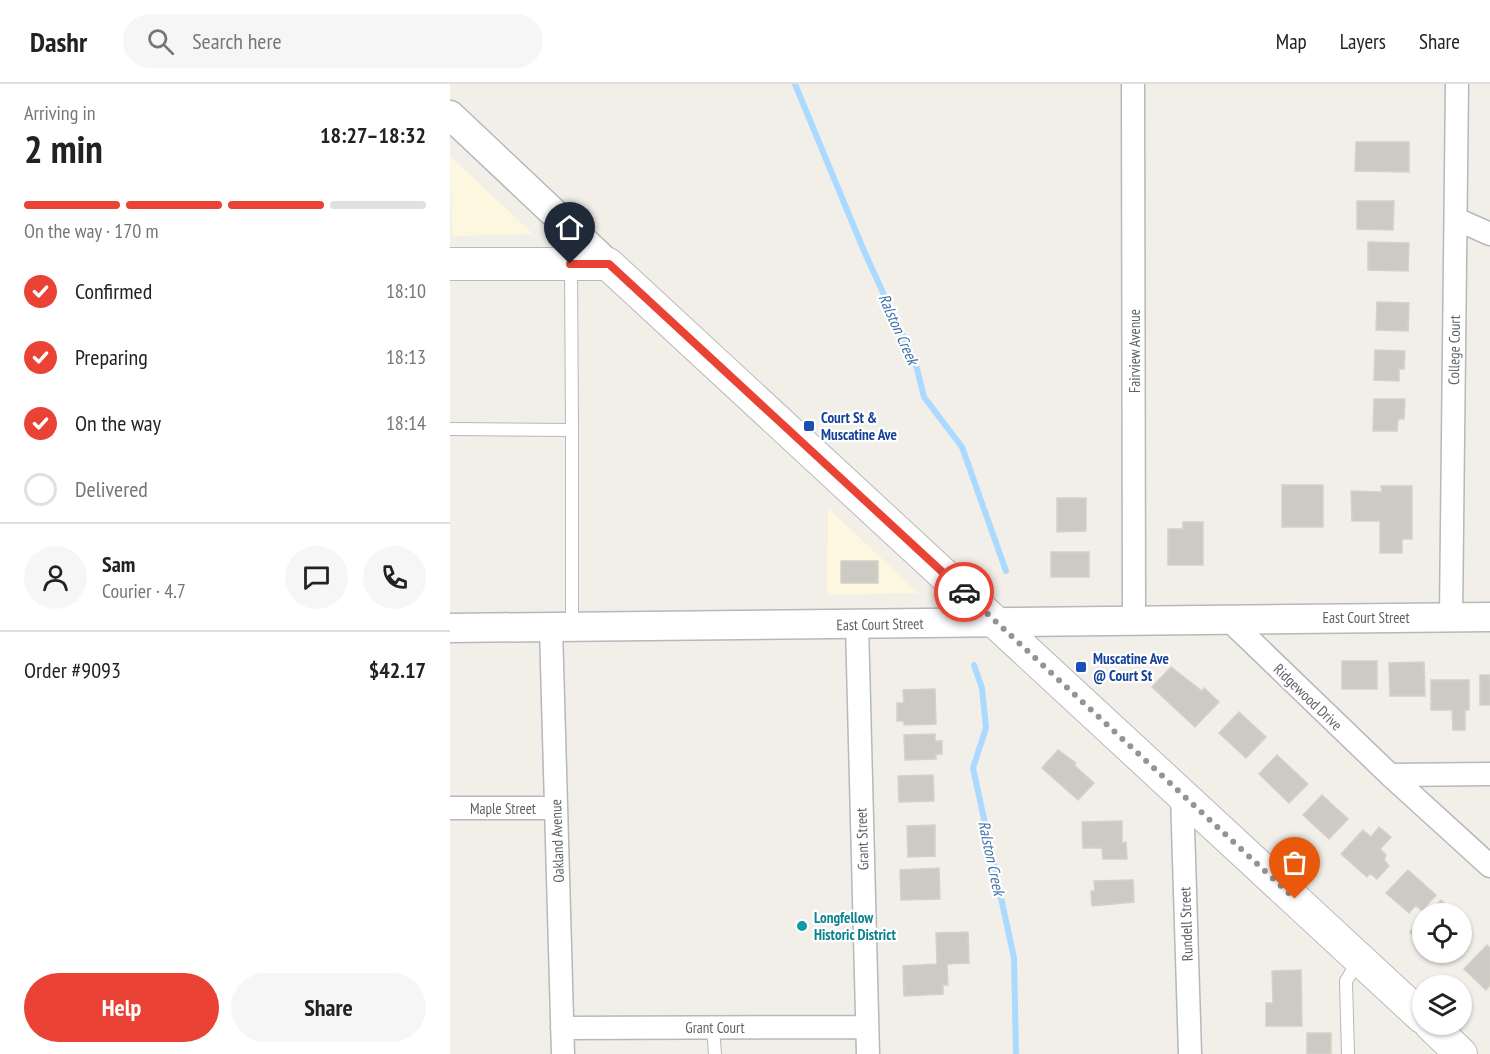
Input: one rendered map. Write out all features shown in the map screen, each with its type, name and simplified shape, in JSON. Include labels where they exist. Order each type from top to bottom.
[{"type":"main road","points":[[450,264],[609,264],[1412,1008]]},
{"type":"main road","points":[[1441,1035],[1461,1054]]},
{"type":"street","name":"Fairview Avenue","points":[[1133,84],[1134,619]]},
{"type":"street","name":"College Court","points":[[1451,617],[1457,84]]},
{"type":"street","points":[[450,115],[609,264]]},
{"type":"street","points":[[1455,219],[1490,234]]},
{"type":"street","name":"East Court Street","points":[[450,628],[1490,617]]},
{"type":"street","name":"Ridgewood Drive","points":[[1227,618],[1390,775],[1490,866]]},
{"type":"street","name":"Grant Street","points":[[857,624],[868,1054]]},
{"type":"street","name":"Oakland Avenue","points":[[561,628],[556,808],[563,1054]]},
{"type":"street","points":[[1390,775],[1490,774]]},
{"type":"street","name":"Rundell Street","points":[[1182,794],[1190,1054]]},
{"type":"street","name":"Maple Street","points":[[450,808],[556,808]]},
{"type":"street","name":"Grant Court","points":[[562,1028],[867,1027]]},
{"type":"lane","points":[[561,628],[572,430],[570,264]]},
{"type":"lane","points":[[450,429],[572,430]]},
{"type":"lane","points":[[1348,1054],[1346,981],[1359,959]]},
{"type":"lane","points":[[713,1028],[715,1054]]},
{"type":"shaded area","points":[[450,156],[533,234],[452,236]]},
{"type":"shaded area","points":[[828,508],[918,593],[827,595]]},
{"type":"building","points":[[1356,142],[1409,142],[1409,172],[1355,171]]},
{"type":"building","points":[[1357,201],[1394,201],[1393,230],[1357,229]]},
{"type":"building","points":[[1368,242],[1409,243],[1408,271],[1368,270]]},
{"type":"building","points":[[1377,302],[1409,303],[1408,331],[1376,330]]},
{"type":"building","points":[[1375,350],[1405,351],[1404,369],[1399,369],[1399,381],[1374,380]]},
{"type":"building","points":[[1374,399],[1405,399],[1404,419],[1398,419],[1397,431],[1373,431]]},
{"type":"building","points":[[1282,485],[1323,485],[1323,527],[1282,527]]},
{"type":"building","points":[[1381,486],[1412,486],[1412,539],[1402,539],[1402,553],[1380,553],[1380,521],[1352,521],[1351,491],[1382,492]]},
{"type":"building","points":[[1057,498],[1086,498],[1086,531],[1057,532]]},
{"type":"building","points":[[1183,522],[1203,522],[1203,565],[1168,565],[1168,529],[1183,529]]},
{"type":"building","points":[[1051,552],[1089,552],[1089,577],[1051,577]]},
{"type":"building","points":[[841,561],[878,561],[878,583],[841,583]]},
{"type":"building","points":[[1342,661],[1377,661],[1377,689],[1342,689]]},
{"type":"building","points":[[1424,662],[1425,696],[1390,696],[1389,663]]},
{"type":"building","points":[[1171,667],[1202,691],[1204,688],[1219,702],[1195,727],[1152,687]]},
{"type":"building","points":[[1480,675],[1490,675],[1490,705],[1480,705]]},
{"type":"building","points":[[1431,680],[1469,680],[1469,710],[1465,710],[1465,730],[1453,730],[1452,710],[1431,710]]},
{"type":"building","points":[[935,689],[936,724],[904,725],[904,721],[897,721],[897,703],[904,703],[903,690]]},
{"type":"building","points":[[1239,712],[1266,737],[1246,758],[1219,733]]},
{"type":"building","points":[[935,734],[935,741],[942,741],[942,754],[936,754],[936,759],[905,760],[904,735]]},
{"type":"building","points":[[1058,750],[1076,763],[1074,765],[1094,783],[1078,800],[1042,768]]},
{"type":"building","points":[[1277,755],[1308,784],[1289,803],[1259,774]]},
{"type":"building","points":[[933,775],[934,801],[899,802],[898,776]]},
{"type":"building","points":[[1322,795],[1348,819],[1329,839],[1303,815]]},
{"type":"building","points":[[1122,821],[1122,843],[1126,842],[1127,859],[1103,859],[1102,848],[1083,848],[1082,822]]},
{"type":"building","points":[[935,825],[935,856],[908,857],[907,826]]},
{"type":"building","points":[[1379,827],[1391,837],[1380,849],[1386,855],[1384,860],[1389,866],[1377,879],[1370,873],[1367,877],[1341,854],[1363,830],[1371,837]]},
{"type":"building","points":[[939,868],[940,899],[901,900],[900,870]]},
{"type":"building","points":[[1408,870],[1436,895],[1429,903],[1412,903],[1412,910],[1409,913],[1386,893]]},
{"type":"building","points":[[1133,880],[1134,902],[1092,906],[1091,891],[1095,891],[1094,881]]},
{"type":"building","points":[[968,932],[969,963],[947,964],[948,985],[943,985],[943,994],[904,996],[903,966],[937,964],[936,933]]},
{"type":"building","points":[[1487,945],[1490,948],[1490,985],[1486,990],[1464,969]]},
{"type":"building","points":[[1301,970],[1302,1026],[1266,1026],[1266,1003],[1273,1003],[1272,971]]},
{"type":"building","points":[[1307,1033],[1331,1033],[1331,1054],[1307,1054]]},
{"type":"waterway","name":"Ralston Creek","points":[[795,84],[864,251],[916,365],[924,397],[962,447],[1006,571]]},
{"type":"waterway","name":"Ralston Creek","points":[[974,665],[982,688],[986,728],[973,768],[1014,958],[1016,1054]]},
{"type":"way so far","points":[[964,592],[1295,899]]},
{"type":"place","name":"Court St & Muscatine Ave","points":[[809,426]]},
{"type":"place","name":"Muscatine Ave @ Court St","points":[[1081,667]]},
{"type":"place","name":"Longfellow Historic District","points":[[802,926]]},
{"type":"route","points":[[570,264],[609,264],[964,592]]}]
